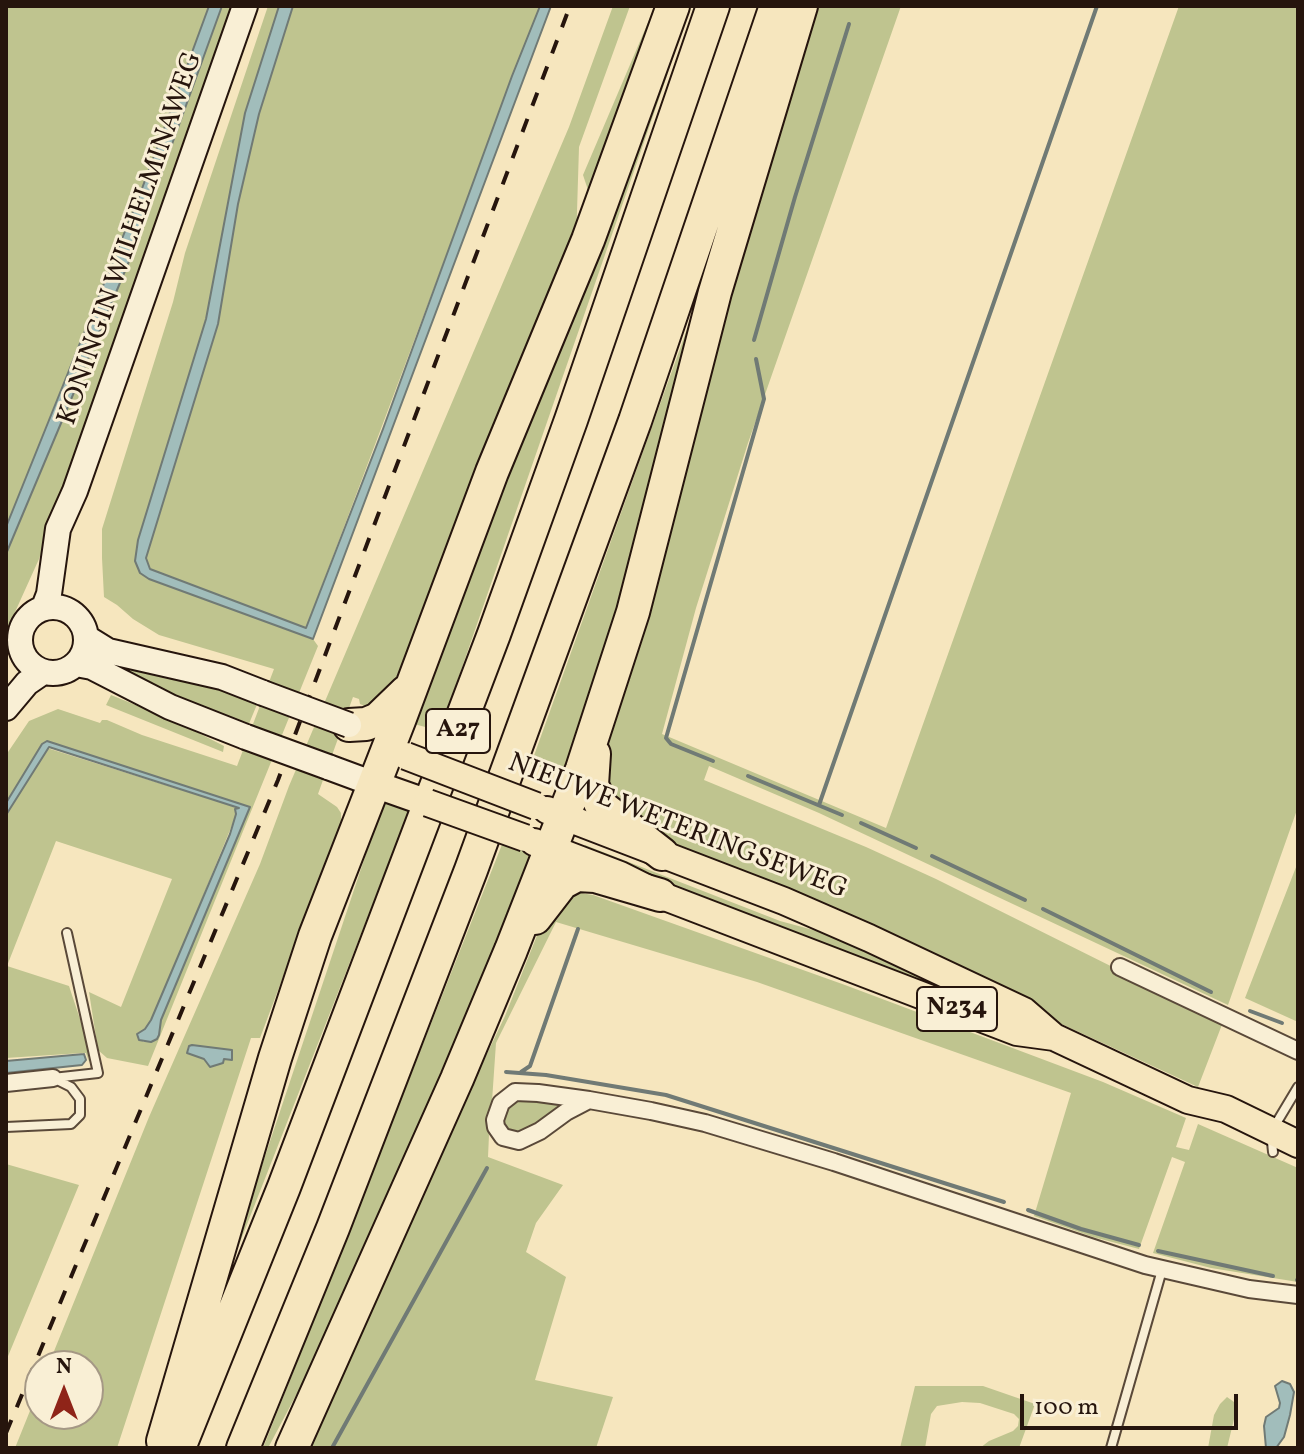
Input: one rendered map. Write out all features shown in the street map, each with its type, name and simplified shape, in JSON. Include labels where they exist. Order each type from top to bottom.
[{"type":"highway","name":"A27","points":[[162,1448],[275,1058],[315,936],[384,787],[397,752],[411,687],[492,472],[588,240],[673,6]]},
{"type":"highway","name":"A27","points":[[179,1448],[284,1187],[489,648],[713,6]]},
{"type":"highway","name":"A27","points":[[243,1448],[333,1228],[471,870],[635,421],[776,6]]},
{"type":"highway","points":[[292,1448],[457,1079],[511,950],[538,843],[550,811],[592,739],[633,612],[715,292],[801,6]]},
{"type":"highway","name":"A27","points":[[349,725],[366,724],[383,717],[411,687]]},
{"type":"highway","points":[[592,739],[595,764],[592,785],[599,802],[609,814],[662,854]]},
{"type":"highway","points":[[511,950],[562,883],[573,877],[583,874],[595,876],[660,895]]},
{"type":"main road","name":"KONINGIN WILHELMINAWEG","points":[[44,607],[49,594],[58,529],[75,491],[245,6]]},
{"type":"main road","name":"KONINGIN WILHELMINAWEG","points":[[69,610],[65,582],[75,491]]},
{"type":"main road","points":[[44,607],[69,610],[84,627],[86,648],[76,664],[59,672],[43,672],[24,656],[20,646],[22,627],[27,618],[44,607]]},
{"type":"main road","name":"NIEUWE WETERINGSEWEG","points":[[87,638],[108,651],[210,674],[349,725],[397,752],[784,901],[1024,1011],[1054,1037],[1188,1100],[1226,1109],[1281,1142],[1298,1162]]},
{"type":"main road","points":[[8,698],[24,656]]},
{"type":"main road","name":"NIEUWE WETERINGSEWEG","points":[[76,664],[92,667],[170,707],[246,737],[538,843],[620,875],[660,895],[1017,1032],[1054,1037]]},
{"type":"main road","points":[[8,698],[43,672]]},
{"type":"street","points":[[1120,967],[1298,1051]]},
{"type":"street","points":[[6,1083],[53,1078]]},
{"type":"street","points":[[589,1100],[519,1141],[503,1137],[496,1127],[495,1120],[501,1103],[515,1092],[589,1100],[651,1111],[834,1162],[1162,1270],[1249,1289],[1298,1295]]},
{"type":"lane","points":[[53,1078],[98,1073],[67,933]]},
{"type":"lane","points":[[6,1127],[71,1124],[80,1115],[80,1099],[71,1087],[53,1078]]},
{"type":"lane","points":[[1281,1142],[1298,1087]]},
{"type":"lane","points":[[1111,1448],[1162,1270]]},
{"type":"green space","points":[[6,6],[209,6],[140,194],[6,527]]},
{"type":"green space","points":[[222,6],[234,6],[62,496],[39,559],[6,632],[6,554],[133,252]]},
{"type":"green space","points":[[268,6],[279,6],[245,113],[206,319],[138,540],[149,579],[313,639],[318,646],[148,1066],[107,1058],[98,1050],[89,992],[121,1007],[172,879],[56,841],[7,966],[69,986],[86,1037],[89,1062],[86,1053],[6,1058],[6,815],[47,748],[239,808],[163,994],[148,1027],[142,1031],[143,1042],[157,1039],[159,1035],[161,1020],[250,807],[47,741],[42,744],[6,803],[6,755],[29,721],[58,709],[100,723],[107,720],[142,735],[237,766],[274,669],[159,635],[133,619],[104,597],[102,558],[102,529],[173,302],[185,253]]},
{"type":"green space","points":[[293,6],[540,6],[306,628],[149,569],[146,558],[218,324],[238,204],[259,114]]},
{"type":"green space","points":[[613,6],[630,6],[579,147],[576,244],[389,695],[374,710],[353,697],[318,794],[337,807],[341,813],[341,823],[260,1038],[251,1038],[117,1448],[15,1448],[24,1426],[24,1430],[104,1430],[104,1350],[54,1350],[149,1117],[260,864],[289,786],[569,127]],"holes":[[[188,1046],[232,1050],[232,1059],[223,1059],[223,1063],[210,1067],[204,1059],[187,1053]]]},
{"type":"green space","points":[[655,6],[663,6],[590,196],[583,175]]},
{"type":"green space","points":[[813,6],[901,6],[748,443],[696,608],[662,734],[886,828],[1179,6],[1298,6],[1298,807],[1228,1005],[819,813],[709,766],[704,780],[936,879],[1223,1022],[1198,1087],[682,849],[619,811],[599,760],[748,215]]},
{"type":"green space","points":[[669,70],[440,731],[403,721],[519,424]]},
{"type":"green space","points":[[715,251],[574,778],[531,764]]},
{"type":"green space","points":[[122,660],[198,678],[258,702],[246,731],[116,674]]},
{"type":"green space","points":[[111,695],[173,720],[224,746],[223,752],[106,705]]},
{"type":"green space","points":[[387,800],[410,809],[215,1306],[383,803]]},
{"type":"green space","points":[[503,842],[537,855],[346,1301],[268,1448],[263,1448]]},
{"type":"green space","points":[[585,845],[780,921],[854,941],[1023,1025],[581,855]]},
{"type":"green space","points":[[1298,862],[1298,1022],[1245,998]]},
{"type":"green space","points":[[574,892],[593,895],[845,985],[1103,1082],[1186,1118],[1176,1147],[1189,1150],[1198,1124],[1298,1168],[1298,1282],[1211,1268],[1153,1253],[1185,1162],[1172,1157],[1139,1249],[1034,1216],[1071,1093],[757,982],[556,922],[496,1043],[492,1101],[486,1119],[488,1157],[563,1185],[536,1223],[526,1252],[566,1277],[535,1380],[613,1397],[596,1448],[308,1448],[379,1281],[505,1016],[538,933]]},
{"type":"green space","points":[[521,1095],[565,1103],[528,1130],[511,1132],[505,1127],[503,1117],[508,1106]]},
{"type":"green space","points":[[6,1164],[79,1185],[6,1361]]},
{"type":"green space","points":[[915,1386],[983,1386],[1035,1404],[1019,1448],[980,1448],[1013,1431],[1019,1419],[1014,1414],[980,1403],[962,1402],[937,1406],[931,1414],[925,1448],[900,1448]]},
{"type":"green space","points":[[1227,1397],[1234,1402],[1236,1411],[1227,1448],[1208,1448],[1214,1415]]},
{"type":"water","points":[[209,6],[222,6],[133,252],[6,554],[6,527],[140,194]]},
{"type":"water","points":[[279,6],[293,6],[259,114],[238,204],[218,324],[146,558],[150,569],[306,628],[383,429],[512,76],[540,6],[551,6],[313,639],[149,579],[140,573],[135,561],[138,540],[206,319],[245,113]]},
{"type":"water","points":[[47,741],[250,807],[161,1020],[159,1035],[151,1042],[139,1040],[137,1034],[151,1020],[230,834],[235,809],[239,808],[49,747],[6,815],[6,803],[42,744]]},
{"type":"water","points":[[192,1045],[232,1050],[232,1060],[224,1059],[223,1063],[210,1067],[204,1059],[187,1053]]},
{"type":"water","points":[[84,1054],[86,1060],[82,1065],[6,1073],[6,1061]]},
{"type":"water","points":[[1282,1381],[1290,1384],[1294,1392],[1290,1415],[1284,1437],[1276,1448],[1266,1448],[1266,1417],[1279,1408],[1275,1386]]},
{"type":"waterway","points":[[819,805],[1097,6]]},
{"type":"waterway","points":[[754,340],[849,24]]},
{"type":"waterway","points":[[713,761],[671,744],[666,738],[764,399],[756,359]]},
{"type":"waterway","points":[[748,776],[842,815]]},
{"type":"waterway","points":[[861,823],[916,848]]},
{"type":"waterway","points":[[932,856],[1025,900]]},
{"type":"waterway","points":[[1043,909],[1211,992]]},
{"type":"waterway","points":[[521,1072],[530,1066],[578,929]]},
{"type":"waterway","points":[[1250,1011],[1282,1023]]},
{"type":"waterway","points":[[506,1072],[546,1075],[666,1095],[1004,1202]]},
{"type":"waterway","points":[[332,1448],[487,1168]]},
{"type":"waterway","points":[[1028,1210],[1139,1245]]},
{"type":"waterway","points":[[1158,1251],[1273,1276]]},
{"type":"railway","points":[[6,1433],[278,780],[570,6]]}]
